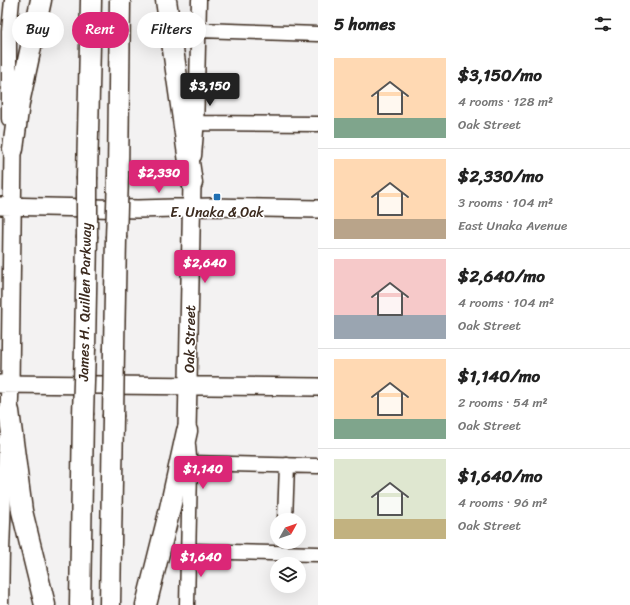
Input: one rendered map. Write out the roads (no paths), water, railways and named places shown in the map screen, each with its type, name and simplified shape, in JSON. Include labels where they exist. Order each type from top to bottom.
[{"type":"highway","points":[[13,149],[21,95],[41,0]]},
{"type":"highway","name":"James H. Quillen Parkway","points":[[80,605],[91,0]]},
{"type":"highway","points":[[110,605],[120,0]]},
{"type":"highway","points":[[166,0],[192,183]]},
{"type":"highway","points":[[9,410],[22,511],[45,605]]},
{"type":"highway","points":[[146,605],[168,517],[187,431]]},
{"type":"main road","points":[[9,410],[5,384],[6,206],[13,149]]},
{"type":"main road","name":"Oak Street","points":[[187,431],[192,183]]},
{"type":"main road","points":[[6,206],[40,208],[138,209],[192,207],[318,209]]},
{"type":"main road","points":[[5,384],[318,387]]},
{"type":"street","points":[[12,0],[5,31],[5,117],[13,149]]},
{"type":"street","name":"Oak Street","points":[[199,0],[199,12]]},
{"type":"street","points":[[206,30],[318,34]]},
{"type":"street","name":"Oak Street","points":[[192,183],[198,48]]},
{"type":"street","points":[[196,123],[318,124]]},
{"type":"street","points":[[2,605],[2,472],[9,410]]},
{"type":"street","name":"Oak Street","points":[[187,431],[190,463],[187,605]]},
{"type":"street","points":[[190,463],[318,466]]},
{"type":"street","points":[[285,513],[287,465]]},
{"type":"street","points":[[189,551],[270,548]]},
{"type":"street","points":[[290,549],[318,554]]},
{"type":"place","name":"E. Unaka & Oak","points":[[217,197]]}]
